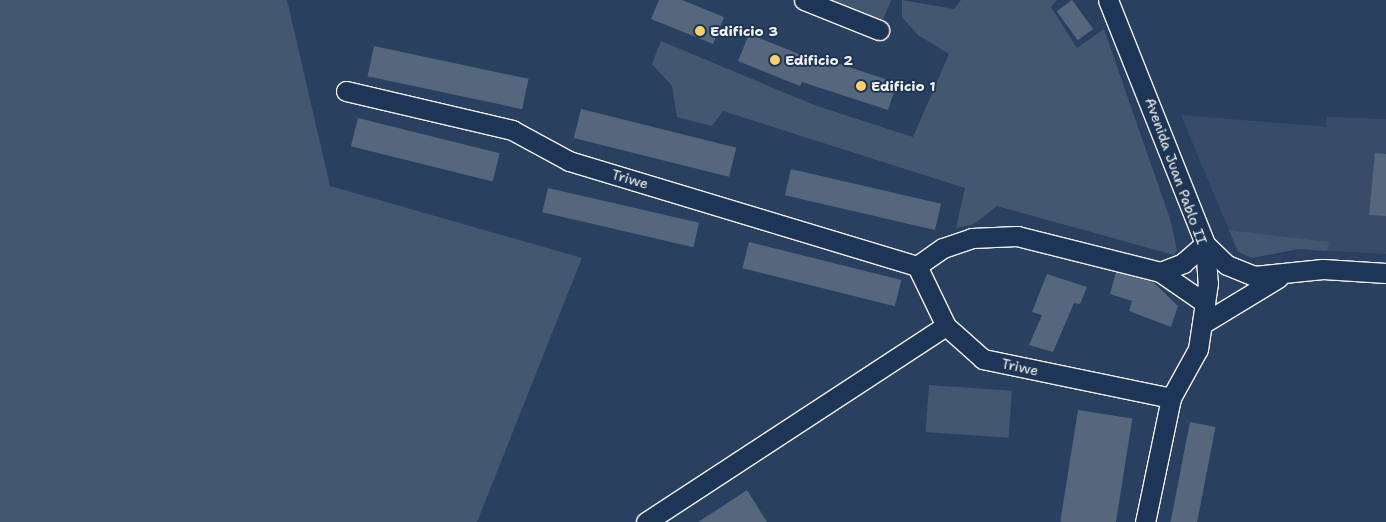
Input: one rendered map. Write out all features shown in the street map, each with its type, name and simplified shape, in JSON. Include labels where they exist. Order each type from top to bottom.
[{"type":"street","points":[[804,0],[879,30]]},
{"type":"street","name":"Avenida Juan Pablo II","points":[[1108,0],[1205,244],[1205,303],[1198,349],[1172,398],[1145,522]]},
{"type":"street","name":"Triwe","points":[[346,91],[512,130],[569,161],[917,266],[946,326],[983,359],[1172,398]]},
{"type":"street","points":[[917,266],[957,242],[1002,235],[1160,272],[1205,303]]},
{"type":"street","points":[[1160,272],[1182,263],[1205,244],[1239,272],[1284,275],[1324,269],[1386,273]]},
{"type":"street","points":[[1202,324],[1284,275]]},
{"type":"street","points":[[646,522],[946,326]]},
{"type":"shaded area","points":[[0,0],[287,0],[330,186],[582,258],[477,522],[0,522]]},
{"type":"shaded area","points":[[825,0],[891,0],[882,23]]},
{"type":"shaded area","points":[[902,0],[954,9],[961,0],[1057,0],[1051,7],[1077,48],[1104,29],[1171,222],[1177,250],[1174,255],[997,206],[974,224],[956,228],[965,188],[723,111],[712,126],[677,117],[672,86],[652,64],[661,41],[814,105],[913,137],[949,54],[918,35],[902,17]]},
{"type":"shaded area","points":[[1181,115],[1326,127],[1327,117],[1386,119],[1386,254],[1298,249],[1252,258],[1238,252]]},
{"type":"shaded area","points":[[1229,230],[1329,242],[1327,251],[1298,249],[1252,258],[1238,252]]},
{"type":"shaded area","points":[[929,385],[1012,391],[1009,438],[926,432]]},
{"type":"building","name":"Edificio 3","points":[[659,0],[682,0],[724,17],[713,44],[651,19]]},
{"type":"building","points":[[1072,0],[1093,29],[1078,40],[1057,11]]},
{"type":"building","points":[[749,34],[832,67],[834,62],[897,83],[888,110],[802,82],[800,86],[738,61]]},
{"type":"building","points":[[374,46],[529,79],[522,109],[368,76]]},
{"type":"building","points":[[581,109],[736,148],[729,177],[574,138]]},
{"type":"building","points":[[358,118],[500,153],[493,181],[351,146]]},
{"type":"building","points":[[1375,153],[1386,154],[1386,216],[1369,215]]},
{"type":"building","points":[[791,169],[941,204],[935,230],[785,195]]},
{"type":"building","points":[[548,188],[699,223],[693,247],[542,212]]},
{"type":"building","points":[[749,242],[901,280],[895,306],[742,268]]},
{"type":"building","points":[[1116,272],[1153,282],[1178,306],[1171,327],[1129,311],[1132,301],[1110,294]]},
{"type":"building","points":[[1047,274],[1087,287],[1080,304],[1074,303],[1053,352],[1029,345],[1042,315],[1032,312]]},
{"type":"building","points":[[1078,410],[1132,419],[1116,522],[1060,522]]},
{"type":"building","points":[[1190,422],[1216,427],[1197,522],[1171,522]]},
{"type":"building","points":[[747,490],[767,522],[698,522],[726,504]]},
{"type":"place","name":"Edificio 3","points":[[700,31]]},
{"type":"place","name":"Edificio 2","points":[[775,60]]},
{"type":"place","name":"Edificio 1","points":[[861,86]]}]
